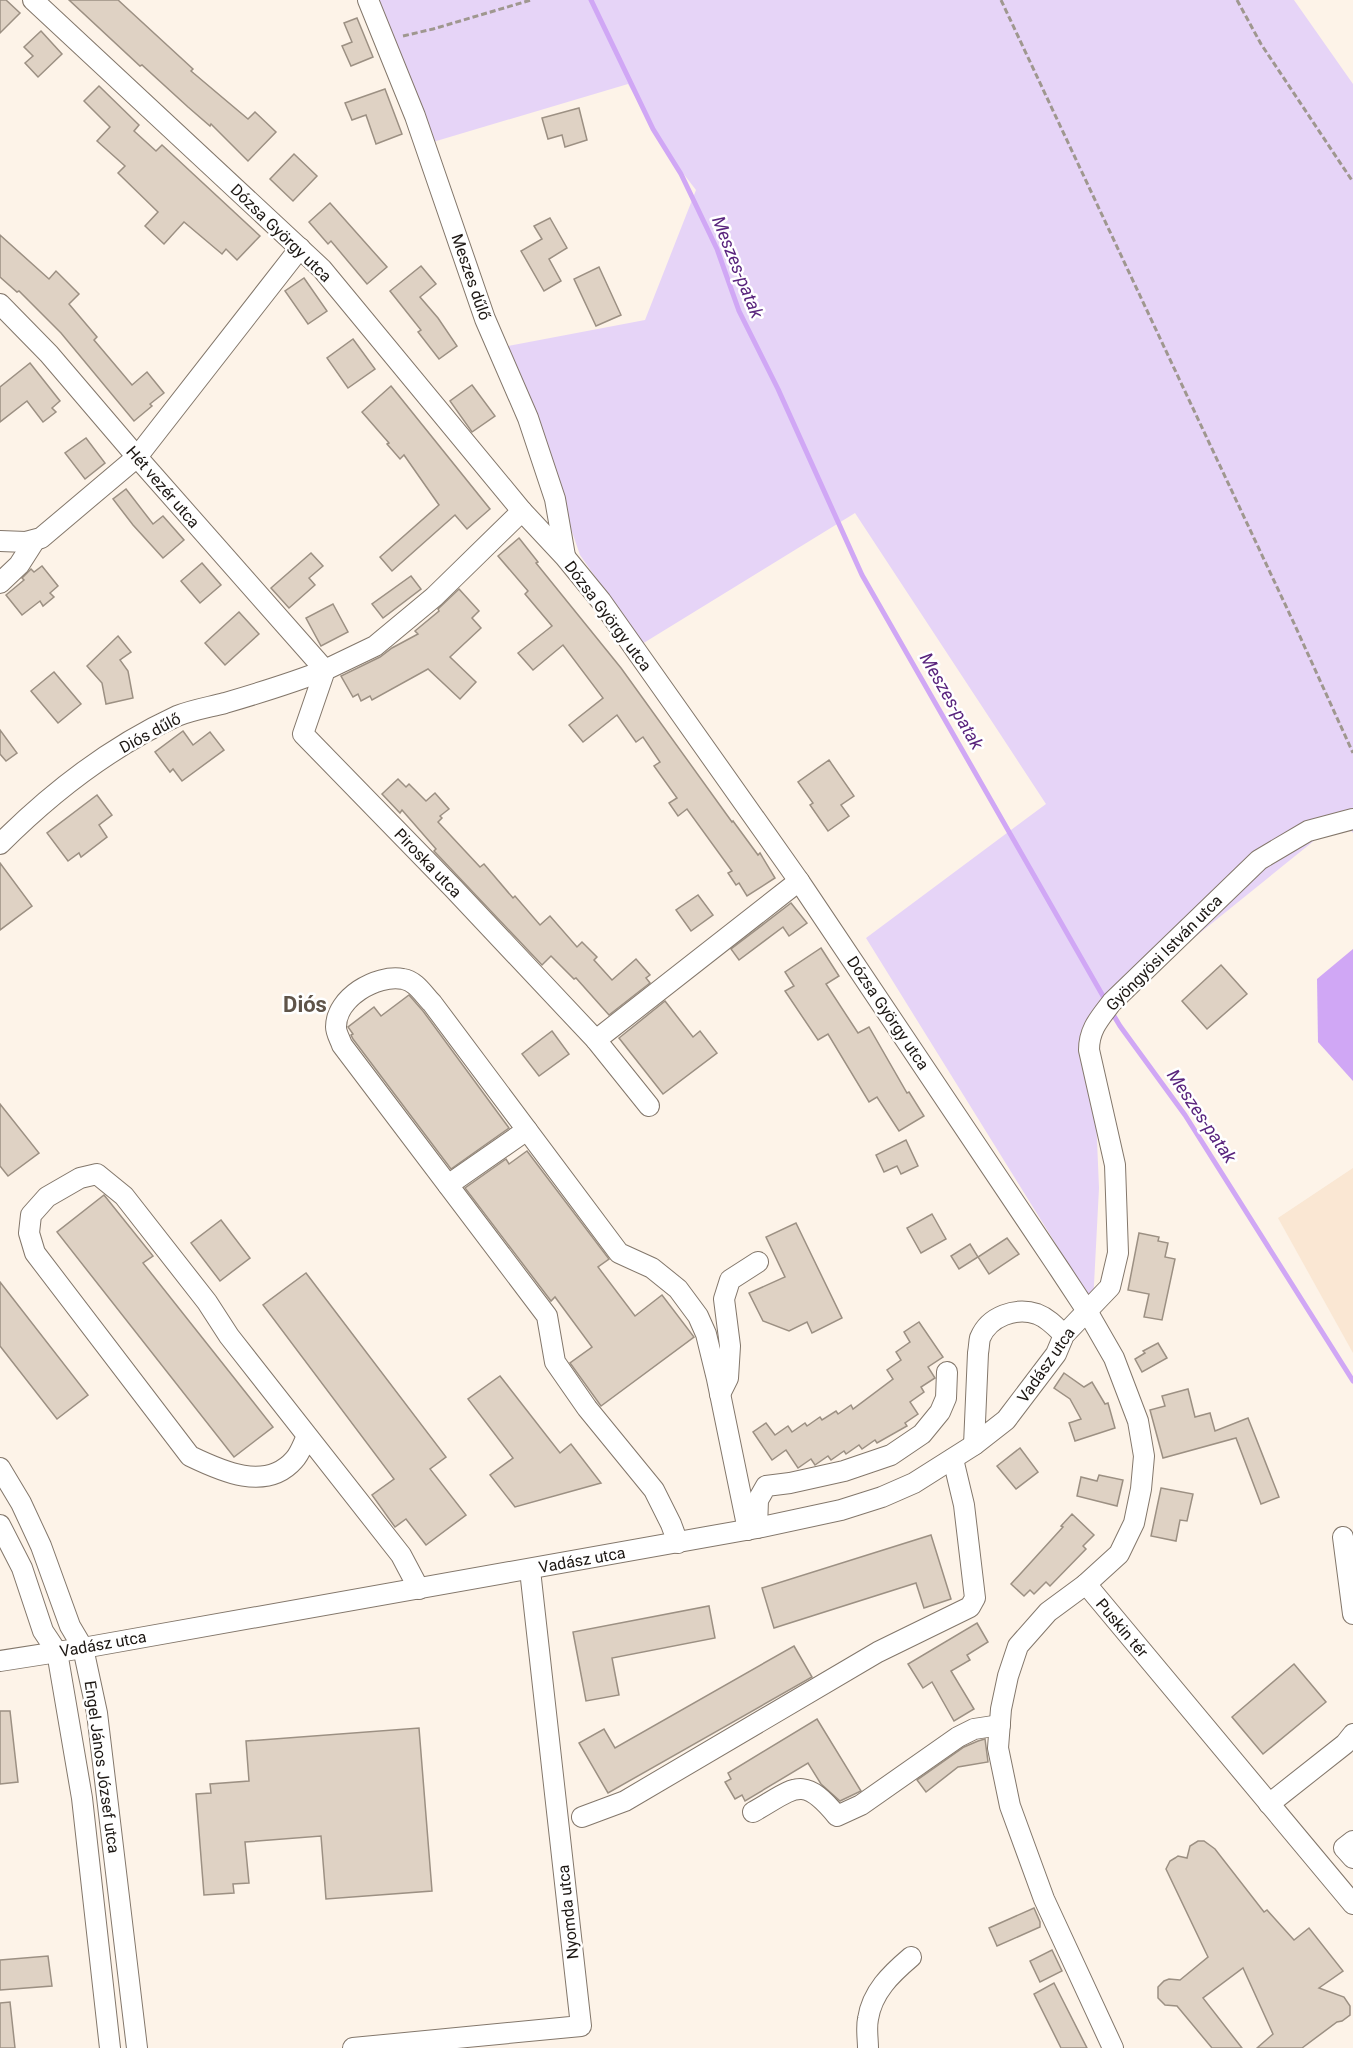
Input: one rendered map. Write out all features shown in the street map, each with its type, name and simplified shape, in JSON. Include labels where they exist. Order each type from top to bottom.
[{"type":"street","name":"Dózsa György utca","points":[[33,0],[322,269],[522,511],[565,557],[601,602],[799,881],[1087,1311]]},
{"type":"street","name":"Meszes dűlő","points":[[368,0],[450,214],[485,319],[528,418],[555,499],[565,557]]},
{"type":"street","points":[[0,541],[26,542],[41,538],[136,457],[300,248]]},
{"type":"street","name":"Hét vezér utca","points":[[0,304],[49,354],[136,457],[325,670]]},
{"type":"street","points":[[325,670],[375,646],[434,597],[522,511]]},
{"type":"street","points":[[0,583],[19,565],[35,540]]},
{"type":"street","name":"Diós dűlő","points":[[0,844],[18,826],[82,774],[132,740],[179,715],[284,686],[325,670]]},
{"type":"street","name":"Piroska utca","points":[[325,670],[303,734],[597,1040]]},
{"type":"street","name":"Gyöngyösi István utca","points":[[1087,1311],[1110,1287],[1118,1254],[1115,1165],[1089,1050],[1089,1036],[1107,1008],[1259,860],[1308,831],[1353,819]]},
{"type":"street","points":[[649,1106],[597,1040],[799,881]]},
{"type":"street","points":[[678,1543],[654,1490],[587,1408],[555,1362],[547,1316],[342,1045],[336,1029],[338,1014],[345,1002],[358,991],[387,980],[403,979],[416,984],[619,1253],[652,1268],[678,1289],[698,1316],[706,1334],[752,1529]]},
{"type":"street","points":[[448,1185],[527,1130]]},
{"type":"street","points":[[308,1436],[295,1460],[280,1472],[255,1477],[226,1473],[190,1456],[35,1253],[28,1233],[31,1215],[47,1197],[80,1178],[98,1174],[124,1196],[207,1302],[229,1336],[308,1436],[401,1555],[419,1589]]},
{"type":"street","points":[[720,1394],[728,1378],[730,1346],[724,1299],[730,1280],[758,1262]]},
{"type":"street","points":[[1086,1584],[1119,1554],[1134,1522],[1141,1489],[1144,1456],[1137,1421],[1114,1359],[1087,1311]]},
{"type":"street","name":"Vadász utca","points":[[0,1661],[678,1543],[841,1510],[882,1497],[914,1483],[953,1459],[1006,1420],[1056,1354],[1064,1335],[1087,1311]]},
{"type":"street","points":[[974,1445],[978,1353],[980,1338],[988,1327],[1000,1315],[1018,1312],[1036,1314],[1047,1319],[1064,1335]]},
{"type":"street","points":[[752,1529],[758,1500],[766,1486],[844,1471],[891,1455],[922,1434],[940,1412],[946,1398],[947,1372]]},
{"type":"street","points":[[582,1817],[626,1801],[878,1652],[970,1606],[975,1598],[964,1505],[953,1459]]},
{"type":"street","name":"Engel János József utca","points":[[0,1468],[21,1503],[41,1546],[70,1626],[83,1648],[98,1713],[136,2048]]},
{"type":"street","name":"Engel János József utca","points":[[0,1525],[22,1568],[44,1631],[57,1652],[82,1798],[110,2048]]},
{"type":"street","points":[[1343,1537],[1353,1614]]},
{"type":"street","name":"Nyomda utca","points":[[353,2048],[581,2026],[531,1570]]},
{"type":"street","name":"Puskin tér","points":[[1113,2048],[1044,1899],[1010,1806],[998,1748],[1001,1709],[1008,1676],[1018,1646],[1048,1612],[1086,1584],[1353,1904]]},
{"type":"street","points":[[753,1812],[797,1787],[817,1794],[837,1816],[861,1805],[958,1737],[974,1729],[1000,1725]]},
{"type":"street","points":[[1269,1804],[1345,1744],[1353,1734]]},
{"type":"street","points":[[1353,1841],[1344,1848],[1353,1858]]},
{"type":"street","points":[[868,2048],[868,2019],[875,1996],[889,1976],[911,1957]]},
{"type":"path","points":[[384,40],[433,29],[531,0]]},
{"type":"path","points":[[1001,0],[1353,753]]},
{"type":"path","points":[[1237,0],[1261,44],[1353,182]]},
{"type":"shaded area","points":[[371,0],[1294,0],[1353,84],[1353,833],[1341,819],[1092,1020],[1099,1188],[1093,1304],[866,938],[1046,804],[855,513],[642,644],[580,555],[508,346],[645,320],[696,190],[669,155],[628,84],[433,142]]},
{"type":"shaded area","points":[[1353,949],[1353,1081],[1318,1042],[1317,979]]},
{"type":"shaded area","points":[[1353,1168],[1353,1353],[1278,1218]]},
{"type":"building","points":[[0,0],[6,0],[20,13],[0,33]]},
{"type":"building","points":[[69,0],[118,0],[193,69],[191,71],[248,119],[255,112],[276,132],[248,161],[211,124],[210,126],[142,65],[140,66]]},
{"type":"building","points":[[357,18],[373,57],[351,66],[342,46],[352,42],[344,23]]},
{"type":"building","points":[[41,31],[62,54],[38,77],[25,63],[33,56],[24,47]]},
{"type":"building","points":[[99,86],[139,125],[134,131],[156,151],[162,145],[260,236],[237,260],[226,249],[222,254],[184,222],[164,244],[145,226],[158,212],[118,173],[125,166],[97,141],[110,127],[84,101]]},
{"type":"building","points":[[385,89],[402,134],[376,144],[366,115],[352,120],[345,103]]},
{"type":"building","points":[[579,108],[587,140],[565,147],[562,135],[548,139],[542,118]]},
{"type":"building","points":[[294,154],[317,176],[293,201],[270,179]]},
{"type":"building","points":[[330,203],[387,267],[367,284],[331,241],[328,244],[309,222]]},
{"type":"building","points":[[550,218],[567,248],[549,259],[561,281],[544,291],[521,251],[542,239],[534,226]]},
{"type":"building","points":[[0,235],[49,279],[56,271],[79,294],[69,304],[97,337],[94,340],[132,385],[147,372],[164,393],[134,421],[61,333],[19,291],[17,292],[0,277]]},
{"type":"building","points":[[421,266],[436,284],[420,297],[457,346],[439,359],[418,332],[421,330],[390,291]]},
{"type":"building","points":[[599,267],[621,315],[596,326],[574,279]]},
{"type":"building","points":[[304,278],[327,311],[308,324],[285,291]]},
{"type":"building","points":[[353,339],[375,369],[348,388],[327,358]]},
{"type":"building","points":[[30,363],[60,401],[52,408],[56,412],[43,422],[27,401],[0,422],[0,387]]},
{"type":"building","points":[[472,385],[495,416],[472,432],[450,401]]},
{"type":"building","points":[[391,386],[490,509],[467,529],[455,515],[392,571],[380,557],[439,505],[404,455],[400,459],[362,412]]},
{"type":"building","points":[[86,438],[105,463],[85,479],[65,453]]},
{"type":"building","points":[[126,489],[153,524],[163,516],[184,540],[163,558],[113,499]]},
{"type":"building","points":[[519,538],[538,562],[536,563],[621,668],[732,822],[758,855],[760,853],[775,878],[747,896],[739,883],[736,885],[728,873],[732,871],[687,809],[678,816],[669,803],[677,798],[654,766],[660,762],[643,737],[636,742],[617,715],[583,742],[569,725],[603,698],[563,645],[533,670],[518,653],[552,626],[525,594],[528,591],[498,556]]},
{"type":"building","points":[[311,553],[323,566],[309,578],[315,585],[289,608],[271,588]]},
{"type":"building","points":[[202,563],[221,585],[200,603],[181,581]]},
{"type":"building","points":[[42,566],[58,586],[50,593],[54,597],[43,606],[40,601],[22,615],[6,595],[24,580],[22,578],[31,569],[34,572]]},
{"type":"building","points":[[411,576],[421,589],[383,618],[372,604]]},
{"type":"building","points":[[459,589],[479,611],[472,618],[481,628],[450,657],[476,682],[460,699],[428,669],[372,700],[370,696],[361,701],[358,694],[353,697],[341,676],[380,657],[418,634],[415,631],[439,611],[438,609]]},
{"type":"building","points":[[333,604],[348,632],[321,646],[306,618]]},
{"type":"building","points":[[239,612],[259,634],[225,665],[205,643]]},
{"type":"building","points":[[118,636],[131,652],[120,660],[128,671],[133,698],[106,704],[102,683],[87,666]]},
{"type":"building","points":[[54,672],[81,704],[58,723],[31,691]]},
{"type":"building","points":[[0,730],[17,753],[6,761],[0,754]]},
{"type":"building","points":[[183,731],[193,745],[210,732],[224,750],[182,781],[173,769],[170,772],[155,752]]},
{"type":"building","points":[[829,760],[854,796],[841,805],[849,816],[828,831],[810,805],[813,803],[798,782]]},
{"type":"building","points":[[398,779],[406,787],[409,784],[426,801],[435,793],[449,809],[440,816],[442,818],[438,822],[480,867],[484,864],[540,925],[550,916],[577,947],[582,942],[597,957],[594,960],[612,980],[636,959],[650,975],[646,978],[650,983],[609,1015],[576,978],[574,979],[551,956],[542,965],[434,851],[436,849],[402,810],[400,813],[382,794]]},
{"type":"building","points":[[97,795],[112,815],[99,825],[107,837],[81,857],[79,853],[68,861],[47,833]]},
{"type":"building","points":[[0,863],[32,906],[0,930]]},
{"type":"building","points":[[698,895],[713,915],[691,931],[676,910]]},
{"type":"building","points":[[791,903],[807,923],[789,936],[783,927],[739,960],[731,949]]},
{"type":"building","points":[[821,948],[839,976],[826,984],[858,1033],[869,1027],[907,1093],[909,1092],[924,1116],[899,1131],[877,1097],[869,1102],[828,1034],[818,1040],[785,991],[794,986],[785,972]]},
{"type":"building","points":[[1221,965],[1247,994],[1207,1029],[1182,1001]]},
{"type":"building","points":[[409,995],[509,1128],[451,1169],[353,1039],[351,1035],[353,1034],[348,1027],[374,1007],[381,1016]]},
{"type":"building","points":[[665,1001],[693,1037],[700,1031],[717,1053],[663,1094],[619,1038]]},
{"type":"building","points":[[552,1031],[569,1054],[539,1076],[522,1054]]},
{"type":"building","points":[[0,1104],[39,1153],[8,1176],[0,1166]]},
{"type":"building","points":[[906,1140],[918,1166],[901,1174],[897,1166],[884,1172],[876,1155]]},
{"type":"building","points":[[527,1151],[609,1259],[598,1267],[635,1316],[662,1295],[694,1337],[601,1406],[570,1363],[592,1347],[555,1297],[551,1301],[465,1188],[506,1159],[509,1164]]},
{"type":"building","points":[[104,1195],[153,1256],[143,1263],[273,1427],[234,1457],[57,1232]]},
{"type":"building","points":[[932,1214],[946,1239],[921,1253],[907,1228]]},
{"type":"building","points":[[221,1220],[250,1258],[220,1281],[191,1243]]},
{"type":"building","points":[[796,1223],[842,1318],[812,1333],[807,1322],[789,1331],[763,1321],[749,1293],[785,1277],[766,1237]]},
{"type":"building","points":[[1139,1233],[1159,1237],[1158,1241],[1168,1243],[1165,1257],[1175,1259],[1162,1320],[1144,1317],[1149,1294],[1128,1290]]},
{"type":"building","points":[[1007,1238],[1019,1254],[989,1274],[978,1257]]},
{"type":"building","points":[[970,1244],[978,1257],[959,1269],[951,1256]]},
{"type":"building","points":[[306,1273],[446,1457],[430,1469],[466,1515],[426,1545],[406,1519],[395,1527],[372,1495],[394,1479],[263,1305]]},
{"type":"building","points":[[0,1282],[88,1395],[57,1419],[0,1346]]},
{"type":"building","points":[[919,1322],[943,1357],[928,1367],[935,1378],[921,1387],[924,1392],[910,1402],[918,1414],[905,1423],[907,1426],[877,1443],[875,1440],[862,1449],[859,1445],[831,1460],[828,1456],[815,1465],[811,1459],[798,1468],[786,1450],[772,1460],[753,1432],[766,1423],[775,1435],[788,1426],[792,1432],[820,1417],[822,1420],[836,1411],[838,1414],[851,1405],[853,1409],[893,1379],[887,1370],[901,1360],[896,1352],[910,1342],[904,1332]]},
{"type":"building","points":[[1158,1343],[1167,1358],[1142,1372],[1135,1359],[1145,1353],[1143,1351]]},
{"type":"building","points":[[1064,1373],[1084,1387],[1092,1382],[1105,1404],[1108,1403],[1115,1428],[1075,1441],[1069,1423],[1081,1419],[1070,1399],[1054,1388]]},
{"type":"building","points":[[500,1376],[560,1453],[571,1444],[601,1483],[515,1507],[490,1475],[513,1458],[468,1399]]},
{"type":"building","points":[[1188,1389],[1195,1417],[1210,1413],[1215,1431],[1248,1418],[1279,1497],[1261,1504],[1236,1438],[1163,1458],[1150,1410],[1165,1406],[1162,1396]]},
{"type":"building","points":[[1020,1448],[1038,1472],[1016,1489],[997,1466]]},
{"type":"building","points":[[1099,1475],[1123,1480],[1117,1506],[1077,1496],[1081,1477],[1097,1481]]},
{"type":"building","points":[[1161,1488],[1193,1494],[1187,1521],[1180,1520],[1176,1541],[1151,1536]]},
{"type":"building","points":[[1072,1514],[1094,1535],[1083,1546],[1086,1549],[1050,1586],[1046,1582],[1034,1594],[1030,1590],[1024,1596],[1011,1584]]},
{"type":"building","points":[[931,1535],[951,1599],[924,1608],[916,1583],[774,1628],[762,1588]]},
{"type":"building","points":[[709,1606],[715,1638],[612,1658],[619,1695],[586,1701],[573,1632]]},
{"type":"building","points":[[977,1623],[988,1642],[967,1655],[970,1660],[951,1671],[974,1709],[954,1721],[932,1682],[923,1688],[908,1664]]},
{"type":"building","points":[[794,1646],[812,1677],[608,1793],[579,1743],[604,1729],[615,1748]]},
{"type":"building","points":[[1294,1664],[1326,1702],[1263,1754],[1232,1717]]},
{"type":"building","points":[[0,1711],[10,1711],[18,1782],[0,1784]]},
{"type":"building","points":[[817,1719],[861,1791],[840,1801],[821,1784],[808,1763],[745,1801],[742,1795],[735,1799],[725,1782],[731,1779],[728,1773]]},
{"type":"building","points":[[419,1728],[432,1891],[326,1899],[321,1836],[245,1842],[249,1883],[233,1884],[234,1893],[204,1895],[196,1794],[211,1793],[210,1784],[249,1781],[246,1741]]},
{"type":"building","points":[[985,1739],[988,1762],[958,1767],[926,1792],[917,1780],[964,1747]]},
{"type":"building","points":[[1198,1841],[1204,1841],[1215,1849],[1264,1912],[1267,1910],[1294,1940],[1309,1928],[1343,1971],[1319,1988],[1344,1997],[1350,2006],[1350,2015],[1302,2048],[1257,2048],[1273,2034],[1243,1968],[1203,1998],[1242,2048],[1212,2048],[1177,2006],[1165,2005],[1158,1998],[1158,1987],[1164,1981],[1180,1980],[1208,1957],[1166,1869],[1170,1861],[1178,1856],[1187,1858],[1190,1846]]},
{"type":"building","points":[[1034,1908],[1040,1927],[997,1946],[989,1928]]},
{"type":"building","points":[[1052,1950],[1062,1971],[1040,1982],[1030,1961]]},
{"type":"building","points":[[48,1956],[52,1986],[0,1990],[0,1960]]},
{"type":"building","points":[[1054,1983],[1087,2048],[1061,2048],[1034,1994]]},
{"type":"building","points":[[10,2002],[15,2048],[0,2048],[0,2003]]},
{"type":"waterway","name":"Meszes-patak","points":[[591,0],[653,129],[681,174],[717,249],[739,311],[778,389],[862,575],[1107,1003]]},
{"type":"waterway","name":"Meszes-patak","points":[[1111,1011],[1185,1115],[1353,1381]]},
{"type":"district","name":"Diós","points":[[305,1004]]}]
